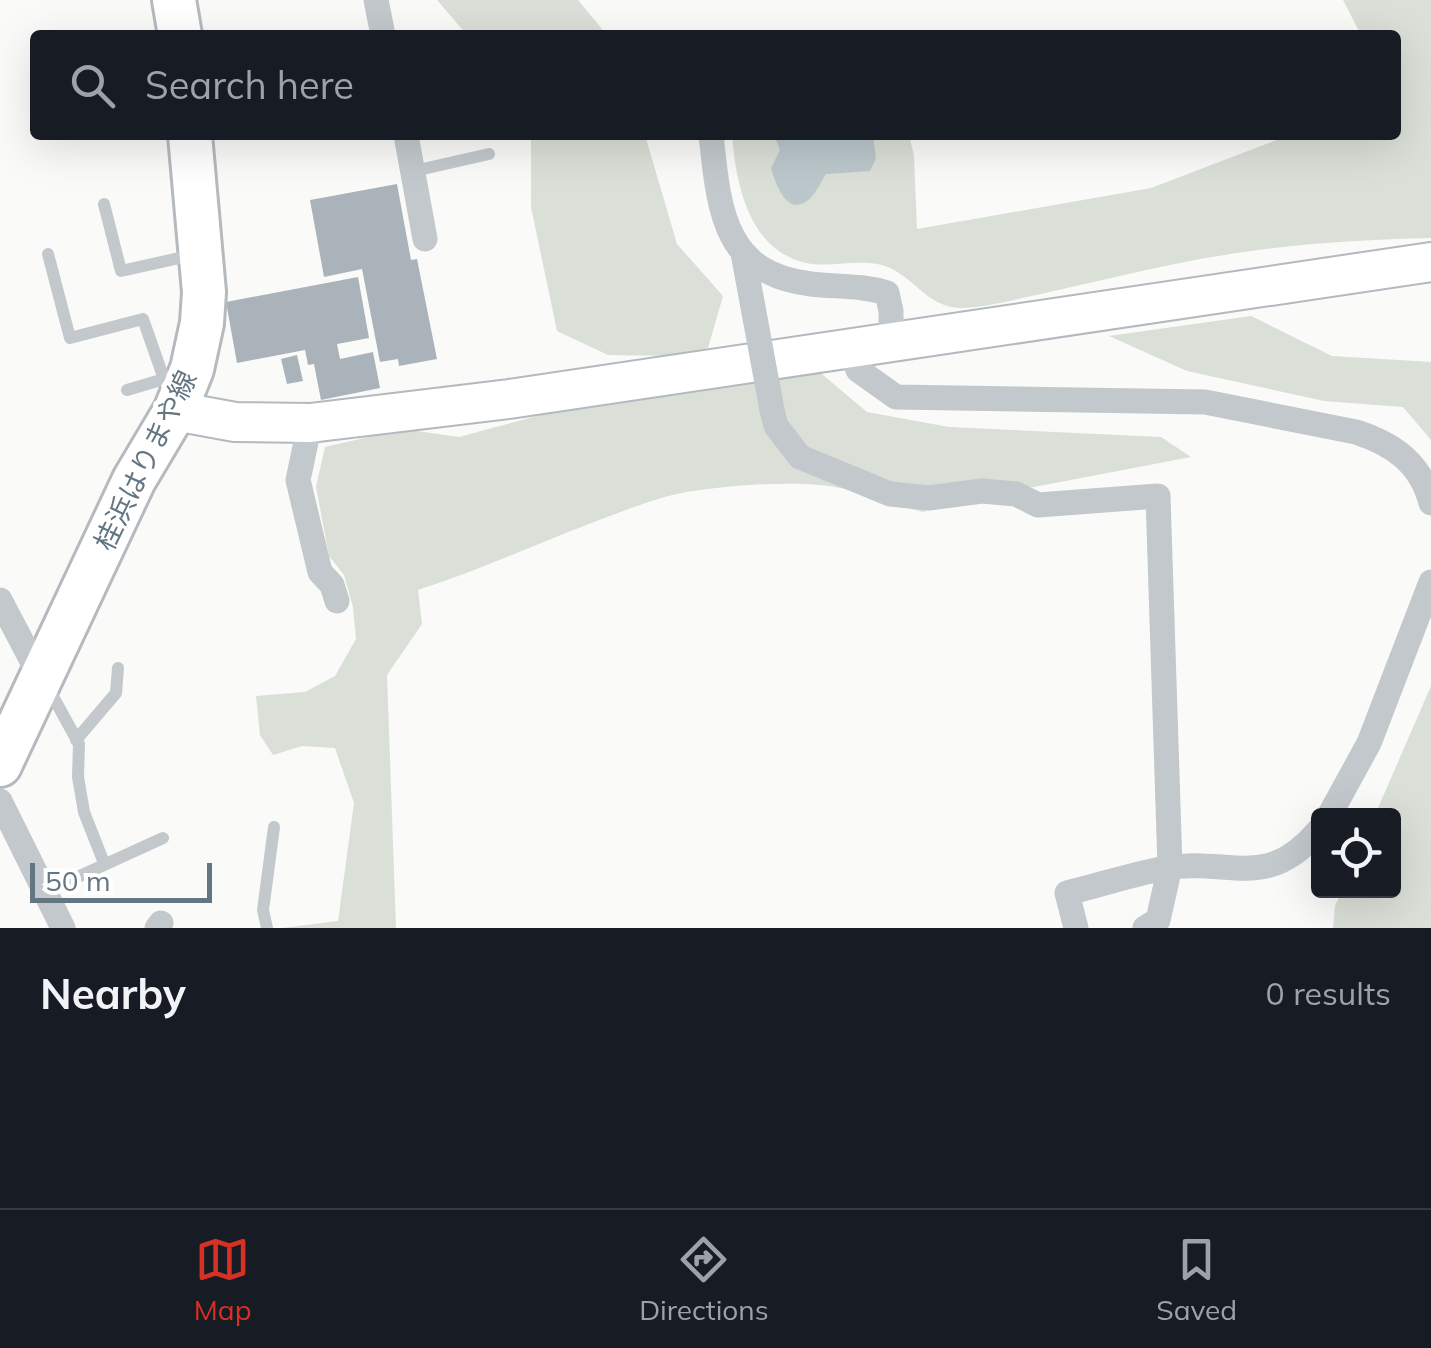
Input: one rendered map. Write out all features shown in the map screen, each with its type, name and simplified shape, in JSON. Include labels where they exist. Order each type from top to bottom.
[{"type":"main road","points":[[174,0],[179,30]]},
{"type":"main road","name":"桂浜はりまや線","points":[[0,765],[134,480],[175,411],[173,360],[202,323],[204,292],[190,140]]},
{"type":"street","points":[[376,0],[383,30]]},
{"type":"street","points":[[407,140],[425,239]]},
{"type":"street","points":[[712,140],[719,206],[743,254],[776,426],[800,457],[890,494],[929,498],[982,492],[1016,494],[1038,505],[1158,496],[1170,867],[1158,920],[1144,928]]},
{"type":"street","points":[[743,254],[757,266],[783,278],[810,284],[859,285],[887,293],[892,340]]},
{"type":"street","points":[[175,411],[234,422],[310,423],[509,399],[1431,262]]},
{"type":"street","points":[[850,346],[858,370],[896,397],[1205,402],[1356,432],[1378,439],[1408,460],[1416,468],[1431,503]]},
{"type":"street","points":[[310,423],[298,480],[320,572],[332,585],[337,601]]},
{"type":"street","points":[[1333,808],[1369,743],[1431,582]]},
{"type":"street","points":[[0,600],[42,675]]},
{"type":"street","points":[[0,801],[63,928]]},
{"type":"street","points":[[1076,928],[1067,893],[1170,867],[1256,870],[1297,853],[1311,838]]},
{"type":"lane","points":[[414,170],[489,154]]},
{"type":"lane","points":[[104,204],[121,271],[201,254]]},
{"type":"lane","points":[[48,254],[70,338],[143,319],[173,360],[164,379],[127,390]]},
{"type":"lane","points":[[76,740],[116,693],[118,668]]},
{"type":"lane","points":[[42,675],[80,752],[78,777],[84,812],[104,863]]},
{"type":"lane","points":[[268,928],[263,910],[274,827]]},
{"type":"lane","points":[[46,891],[164,838]]},
{"type":"shaded area","points":[[437,0],[578,0],[603,30],[463,30]]},
{"type":"shaded area","points":[[1343,0],[1431,0],[1431,238],[1271,248],[959,308],[937,302],[882,265],[815,264],[787,256],[759,230],[749,213],[737,174],[733,140],[910,140],[917,229],[1151,188],[1277,140],[1401,140],[1401,30],[1358,30]]},
{"type":"shaded area","points":[[531,140],[646,140],[677,244],[723,296],[708,348],[675,356],[608,355],[557,331],[531,207]]},
{"type":"shaded area","points":[[776,140],[874,140],[876,158],[870,171],[826,174],[810,198],[793,204],[783,195],[771,168],[780,150]]},
{"type":"shaded area","points":[[1251,316],[1332,356],[1431,362],[1431,440],[1403,407],[1324,401],[1187,371],[1109,336]]},
{"type":"shaded area","points":[[811,365],[867,412],[949,427],[1161,437],[1191,457],[1034,487],[955,486],[924,512],[812,484],[698,490],[630,508],[418,590],[422,624],[387,675],[396,928],[282,928],[338,921],[354,803],[335,748],[302,746],[273,755],[260,735],[256,696],[305,692],[335,676],[356,639],[353,607],[344,575],[329,556],[316,487],[325,447],[403,429],[459,437],[548,413],[734,385]]},
{"type":"shaded area","points":[[1431,686],[1431,928],[1333,928],[1339,898],[1401,898],[1401,808],[1378,808]]},
{"type":"building","points":[[397,184],[411,260],[417,259],[437,359],[399,366],[398,359],[380,362],[362,269],[324,277],[310,200]]},
{"type":"building","points":[[358,277],[369,338],[337,344],[340,359],[373,352],[380,388],[321,400],[314,364],[308,365],[305,350],[237,363],[226,302]]},
{"type":"building","points":[[297,355],[303,381],[287,384],[281,359]]}]
